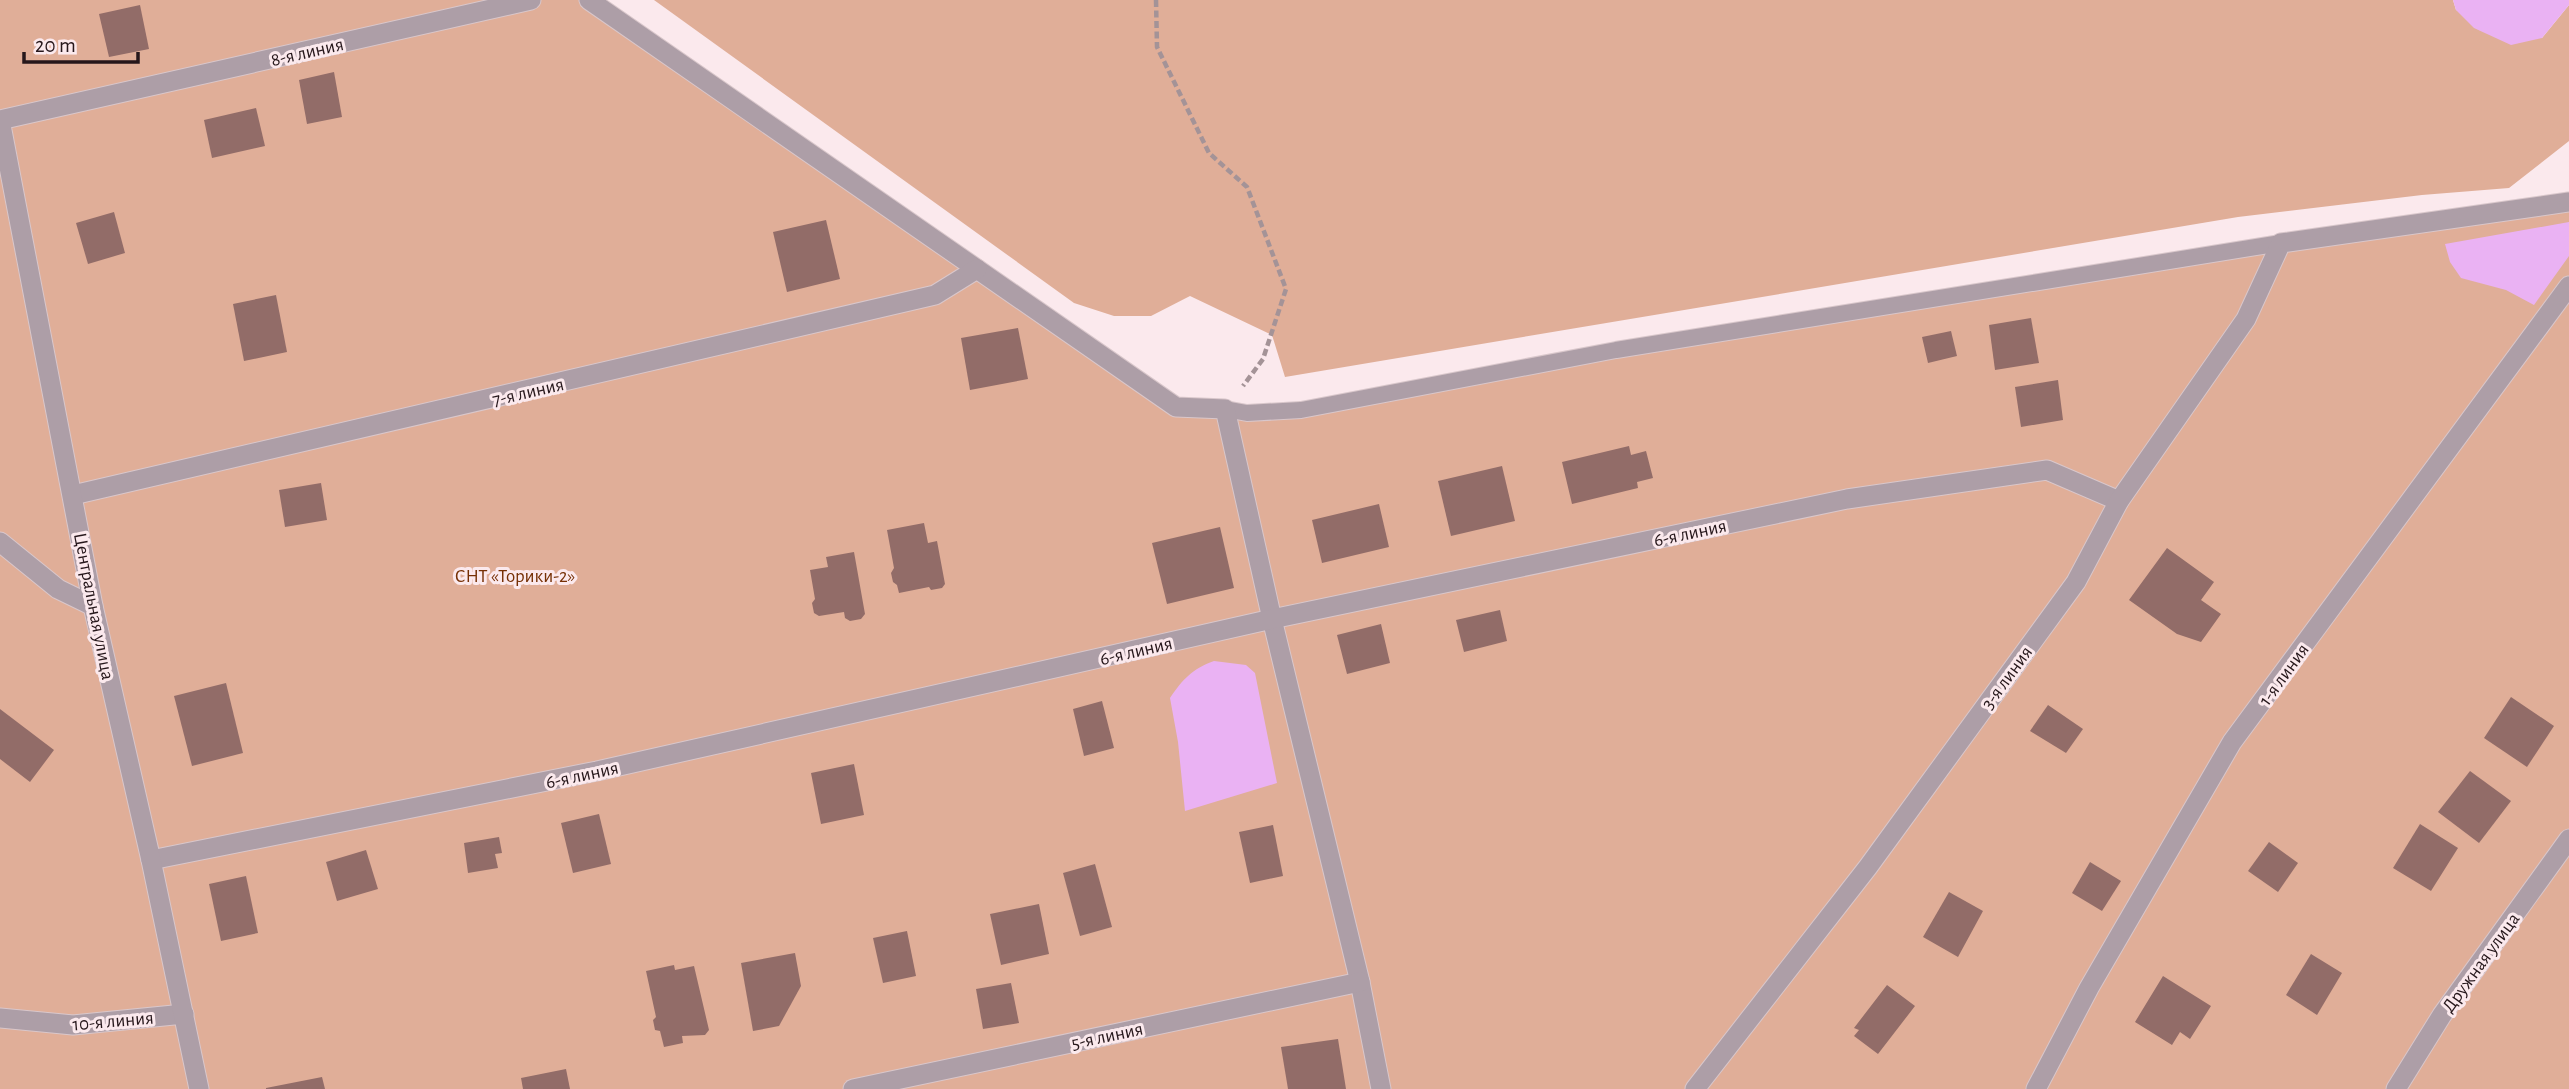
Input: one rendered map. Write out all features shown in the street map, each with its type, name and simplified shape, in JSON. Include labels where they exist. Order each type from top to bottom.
[{"type":"street","name":"8-я линия","points":[[0,121],[531,0]]},
{"type":"street","points":[[589,0],[1176,407],[1225,410],[1272,619],[1360,982],[1381,1089]]},
{"type":"street","name":"Центральная улица","points":[[0,121],[93,607],[151,860],[199,1089]]},
{"type":"street","points":[[2281,243],[2569,202]]},
{"type":"street","name":"3-я линия","points":[[1695,1089],[1868,867],[2076,582],[2119,501],[2246,319],[2281,243]]},
{"type":"street","name":"7-я линия","points":[[73,495],[935,295],[977,269]]},
{"type":"street","name":"1-я линия","points":[[2036,1089],[2090,988],[2232,742],[2569,286]]},
{"type":"street","name":"6-я линия","points":[[151,860],[597,771],[1272,619],[1847,499],[2047,471],[2119,501]]},
{"type":"street","points":[[0,542],[58,589],[93,607]]},
{"type":"street","name":"Дружная улица","points":[[2396,1089],[2442,1015],[2569,839]]},
{"type":"street","name":"5-я линия","points":[[853,1089],[1360,982]]},
{"type":"street","name":"10-я линия","points":[[0,1018],[73,1025],[184,1014]]},
{"type":"lane","points":[[1225,410],[1247,413],[1301,410],[1616,350],[2281,243]]},
{"type":"path","points":[[1156,0],[1157,47],[1209,153],[1247,187],[1286,289],[1263,359],[1225,410]]},
{"type":"green space","name":"СНТ «Торики-2»","points":[[0,0],[589,0],[1176,406],[1247,413],[1616,350],[2569,202],[2569,1089],[0,1089]]},
{"type":"green space","points":[[654,0],[2453,0],[2456,10],[2542,38],[2569,5],[2569,141],[2509,188],[2422,195],[2238,217],[1285,377],[1272,335],[1190,296],[1151,316],[1114,316],[1074,303]]},
{"type":"shaded area","points":[[2453,0],[2569,0],[2569,5],[2542,38],[2511,45],[2474,28],[2456,10]]},
{"type":"shaded area","points":[[2569,222],[2569,256],[2534,305],[2506,290],[2461,278],[2450,262],[2445,244]]},
{"type":"shaded area","points":[[1214,661],[1246,665],[1255,673],[1277,783],[1185,811],[1178,742],[1170,698],[1189,675]]},
{"type":"building","points":[[140,5],[149,49],[109,57],[99,14]]},
{"type":"building","points":[[334,72],[342,117],[307,124],[299,80]]},
{"type":"building","points":[[256,108],[265,146],[212,158],[204,120]]},
{"type":"building","points":[[114,212],[125,253],[88,264],[76,223]]},
{"type":"building","points":[[826,220],[840,279],[787,292],[773,232]]},
{"type":"building","points":[[276,295],[287,352],[244,361],[233,304]]},
{"type":"building","points":[[2031,318],[2039,363],[1995,370],[1989,325]]},
{"type":"building","points":[[1018,328],[1028,379],[970,390],[961,338]]},
{"type":"building","points":[[1951,331],[1957,356],[1928,363],[1922,337]]},
{"type":"building","points":[[2058,380],[2063,420],[2021,427],[2015,387]]},
{"type":"building","points":[[1629,446],[1631,455],[1646,451],[1653,478],[1637,482],[1638,488],[1572,504],[1562,462]]},
{"type":"building","points":[[1502,466],[1515,521],[1451,536],[1438,481]]},
{"type":"building","points":[[321,483],[327,520],[285,527],[279,490]]},
{"type":"building","points":[[1379,504],[1389,547],[1322,563],[1312,520]]},
{"type":"building","points":[[924,523],[928,543],[937,541],[945,584],[942,588],[931,590],[929,587],[899,593],[891,573],[894,568],[887,530]]},
{"type":"building","points":[[1220,527],[1234,588],[1167,604],[1152,543]]},
{"type":"building","points":[[2167,548],[2214,582],[2201,600],[2221,614],[2201,642],[2177,634],[2129,600]]},
{"type":"building","points":[[854,552],[865,614],[861,619],[850,621],[845,618],[844,612],[819,616],[814,613],[812,603],[815,599],[810,570],[828,567],[826,557]]},
{"type":"building","points":[[1500,610],[1507,641],[1464,652],[1456,620]]},
{"type":"building","points":[[1381,624],[1390,663],[1347,674],[1337,635]]},
{"type":"building","points":[[226,683],[243,753],[192,766],[174,696]]},
{"type":"building","points":[[2511,697],[2554,726],[2527,767],[2484,738]]},
{"type":"building","points":[[1102,701],[1114,748],[1084,756],[1073,709]]},
{"type":"building","points":[[2048,705],[2083,729],[2066,753],[2030,731]]},
{"type":"building","points":[[0,709],[54,750],[30,782],[0,759]]},
{"type":"building","points":[[854,764],[864,815],[821,824],[811,773]]},
{"type":"building","points":[[2470,771],[2511,801],[2479,843],[2438,812]]},
{"type":"building","points":[[599,814],[611,864],[573,873],[561,823]]},
{"type":"building","points":[[2420,824],[2458,848],[2431,891],[2393,868]]},
{"type":"building","points":[[1273,825],[1283,876],[1250,883],[1239,832]]},
{"type":"building","points":[[499,837],[502,853],[495,854],[498,868],[468,873],[464,843]]},
{"type":"building","points":[[2269,842],[2298,863],[2278,892],[2248,871]]},
{"type":"building","points":[[366,850],[378,889],[337,901],[326,862]]},
{"type":"building","points":[[2090,862],[2121,881],[2102,911],[2072,893]]},
{"type":"building","points":[[1095,864],[1112,927],[1080,936],[1063,873]]},
{"type":"building","points":[[246,876],[258,933],[221,941],[209,884]]},
{"type":"building","points":[[1949,892],[1983,911],[1958,957],[1923,937]]},
{"type":"building","points":[[1039,904],[1049,954],[1001,965],[990,914]]},
{"type":"building","points":[[907,931],[916,976],[883,983],[873,938]]},
{"type":"building","points":[[795,953],[801,986],[779,1026],[753,1031],[741,963]]},
{"type":"building","points":[[2311,954],[2342,973],[2317,1015],[2286,995]]},
{"type":"building","points":[[674,965],[675,970],[694,966],[709,1030],[705,1035],[682,1036],[683,1043],[664,1047],[660,1031],[655,1030],[653,1020],[656,1017],[646,971]]},
{"type":"building","points":[[2163,976],[2211,1006],[2190,1039],[2180,1032],[2172,1045],[2135,1022]]},
{"type":"building","points":[[1011,983],[1019,1023],[983,1029],[976,989]]},
{"type":"building","points":[[1887,985],[1915,1006],[1878,1054],[1854,1036],[1859,1030],[1854,1028]]},
{"type":"building","points":[[1338,1039],[1346,1089],[1288,1089],[1281,1047]]},
{"type":"building","points":[[566,1069],[570,1089],[523,1089],[521,1078]]},
{"type":"building","points":[[322,1077],[325,1089],[266,1089],[266,1088]]}]
